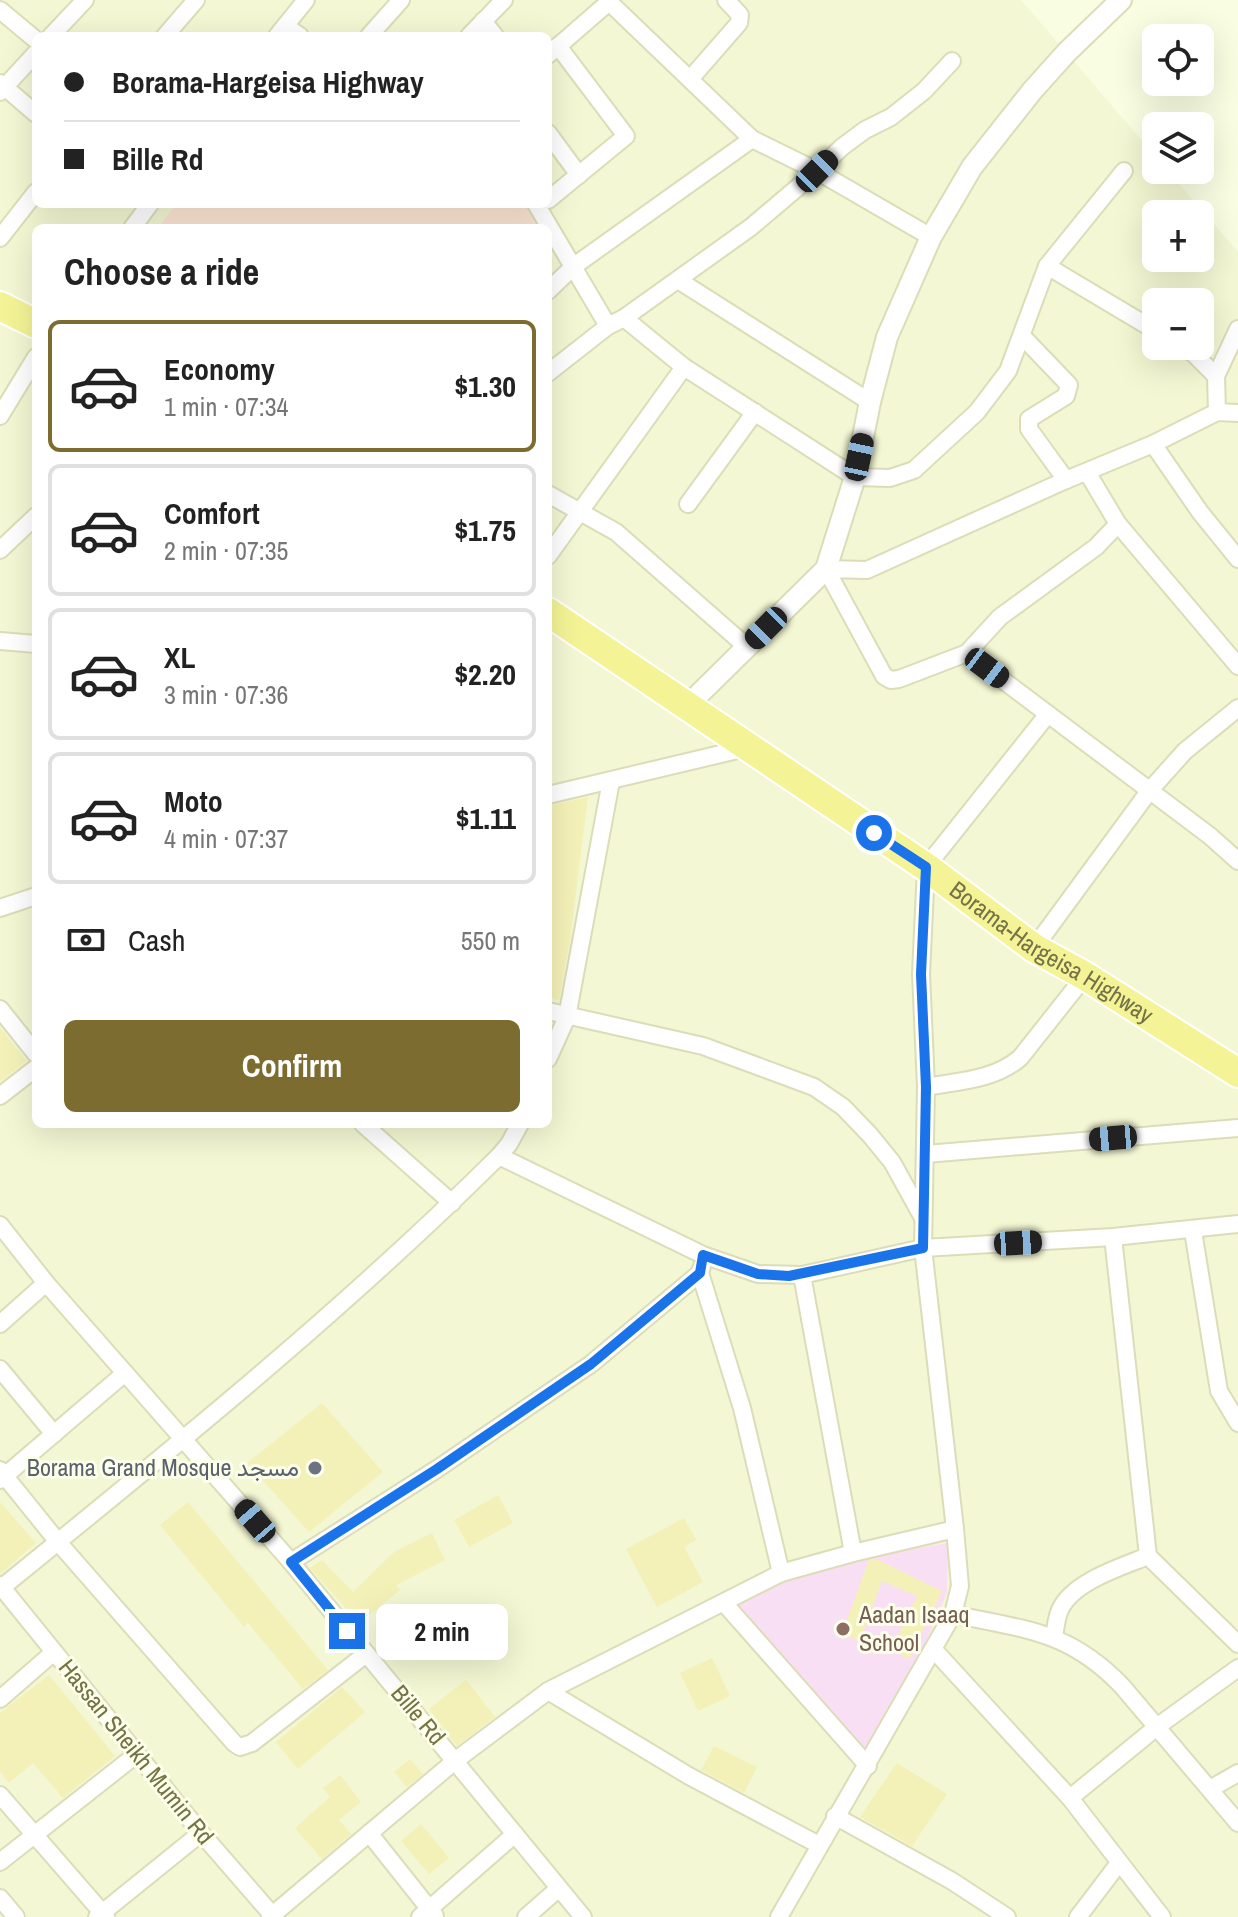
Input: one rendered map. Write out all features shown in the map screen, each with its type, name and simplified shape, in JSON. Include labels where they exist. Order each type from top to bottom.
[{"type":"highway","points":[[0,306],[32,322]]},
{"type":"highway","name":"Borama-Hargeisa Highway","points":[[552,615],[926,867],[1034,948],[1085,976],[1238,1073]]},
{"type":"street","points":[[55,32],[85,0]]},
{"type":"street","points":[[168,32],[196,0]]},
{"type":"street","points":[[281,31],[306,0]]},
{"type":"street","points":[[373,32],[401,0]]},
{"type":"street","points":[[473,32],[504,0]]},
{"type":"street","points":[[691,78],[739,23],[740,15],[726,0]]},
{"type":"street","points":[[687,706],[826,569],[855,477],[887,337],[931,237],[972,167],[1024,100],[1067,52],[1121,0]]},
{"type":"street","points":[[552,196],[626,136],[553,51],[608,1],[752,139],[817,171],[931,237]]},
{"type":"street","points":[[0,10],[32,37]]},
{"type":"street","points":[[483,21],[492,32]]},
{"type":"street","points":[[32,57],[1,87],[32,111]]},
{"type":"street","points":[[552,370],[608,326],[624,318],[751,227],[842,147],[891,117],[924,91],[952,61]]},
{"type":"street","points":[[552,138],[579,175]]},
{"type":"street","points":[[552,287],[574,266],[752,139]]},
{"type":"street","points":[[624,318],[684,367],[855,477],[890,478],[914,470],[977,412],[1008,371],[1047,266],[1124,171]]},
{"type":"street","points":[[0,238],[32,197]]},
{"type":"street","points":[[544,208],[608,326]]},
{"type":"street","points":[[1047,266],[1142,323]]},
{"type":"street","points":[[678,280],[870,402]]},
{"type":"street","points":[[1217,412],[1216,376],[1238,329]]},
{"type":"street","points":[[1022,336],[1064,376],[1069,385],[1066,396],[1029,419],[1028,423],[1029,429],[1066,480]]},
{"type":"street","points":[[1200,360],[1216,376]]},
{"type":"street","points":[[0,416],[32,364]]},
{"type":"street","points":[[552,550],[684,367]]},
{"type":"street","points":[[688,504],[755,412]]},
{"type":"street","points":[[826,569],[867,570],[1153,444],[1217,412],[1238,413]]},
{"type":"street","points":[[1153,444],[1200,512],[1238,559]]},
{"type":"street","points":[[1087,472],[1118,524],[1238,666]]},
{"type":"street","points":[[552,496],[616,532],[747,647]]},
{"type":"street","points":[[0,550],[32,520]]},
{"type":"street","points":[[826,569],[884,676],[891,680],[899,679],[967,653],[1000,617],[1096,547],[1118,524]]},
{"type":"street","points":[[0,641],[32,644]]},
{"type":"street","points":[[967,653],[1150,790],[1238,861]]},
{"type":"street","points":[[1034,948],[1150,790],[1185,751],[1238,708]]},
{"type":"street","points":[[779,1917],[934,1650],[953,1614],[960,1586],[923,1248],[926,1087],[921,974],[926,867],[1048,714]]},
{"type":"street","points":[[552,794],[746,748]]},
{"type":"street","points":[[552,1050],[567,1017],[611,781]]},
{"type":"street","points":[[0,908],[32,897]]},
{"type":"street","points":[[926,1087],[996,1074],[1009,1067],[1020,1058],[1085,976]]},
{"type":"street","points":[[0,1009],[32,1049]]},
{"type":"street","points":[[552,1012],[703,1046],[814,1087],[843,1107],[870,1135],[892,1162],[924,1220]]},
{"type":"street","points":[[0,1096],[32,1071]]},
{"type":"street","points":[[368,1128],[452,1203]]},
{"type":"street","points":[[1,1587],[184,1438],[452,1203],[499,1156],[517,1128]]},
{"type":"street","points":[[926,1154],[1238,1128]]},
{"type":"street","points":[[499,1156],[703,1255],[758,1274],[802,1275],[923,1248],[1193,1231],[1238,1224]]},
{"type":"street","name":"Bille Rd","points":[[0,1225],[46,1283],[291,1562],[583,1917]]},
{"type":"street","points":[[1193,1231],[1219,1391],[1238,1423]]},
{"type":"street","points":[[1113,1237],[1148,1556],[1238,1644]]},
{"type":"street","points":[[703,1255],[700,1273],[742,1408],[781,1573]]},
{"type":"street","points":[[291,1562],[437,1469],[591,1364],[700,1273]]},
{"type":"street","points":[[802,1275],[853,1553]]},
{"type":"street","points":[[0,1324],[46,1283]]},
{"type":"street","points":[[0,1369],[54,1434]]},
{"type":"street","points":[[125,1373],[2,1475],[58,1542],[240,1747],[252,1743],[366,1654]]},
{"type":"street","points":[[272,1916],[456,1760],[548,1691],[781,1573],[955,1529]]},
{"type":"street","points":[[1054,1636],[1060,1608],[1078,1590],[1100,1575],[1148,1556]]},
{"type":"street","name":"Hassan Sheikh Mumin Rd","points":[[1,1587],[272,1916]]},
{"type":"street","points":[[724,1603],[868,1766]]},
{"type":"street","points":[[953,1614],[1054,1636],[1103,1666],[1158,1726],[1238,1823]]},
{"type":"street","points":[[934,1650],[1070,1798],[1162,1917]]},
{"type":"street","points":[[0,1699],[54,1652]]},
{"type":"street","points":[[1070,1798],[1158,1726],[1238,1668]]},
{"type":"street","points":[[548,1691],[689,1776],[819,1845]]},
{"type":"street","points":[[0,1862],[137,1754]]},
{"type":"street","points":[[1210,1789],[1238,1773]]},
{"type":"street","points":[[0,1795],[102,1916],[201,1833]]},
{"type":"street","points":[[835,1816],[952,1881],[1007,1917]]},
{"type":"street","points":[[369,1833],[428,1914],[515,1834]]},
{"type":"street","points":[[1078,1917],[1119,1863]]},
{"type":"street","points":[[526,1917],[558,1889]]},
{"type":"street","points":[[0,1898],[16,1917]]},
{"type":"shaded area","points":[[0,0],[1021,0],[1142,141],[1142,184],[1179,184],[1193,200],[1142,200],[1142,272],[1214,272],[1214,224],[1238,252],[1238,1917],[0,1917]]},
{"type":"shaded area","points":[[173,208],[526,208],[536,224],[161,224]]},
{"type":"shaded area","name":"Aadan Isaaq School","points":[[948,1543],[947,1593],[922,1651],[865,1749],[733,1606],[785,1580],[857,1558]]},
{"type":"building","points":[[588,797],[559,1000],[552,998],[552,805]]},
{"type":"building","points":[[0,1027],[26,1061],[0,1082]]},
{"type":"building","name":"Borama Grand Mosque مسجد","points":[[322,1403],[383,1472],[309,1532],[247,1463]]},
{"type":"building","points":[[498,1495],[513,1523],[469,1547],[454,1520]]},
{"type":"building","points":[[0,1502],[36,1543],[0,1574]]},
{"type":"building","points":[[188,1502],[328,1670],[303,1689],[248,1623],[244,1627],[160,1525]]},
{"type":"building","points":[[684,1518],[696,1540],[684,1547],[703,1582],[657,1607],[626,1549]]},
{"type":"building","points":[[432,1533],[445,1560],[396,1585],[400,1590],[359,1623],[310,1568],[322,1560],[353,1592],[394,1552]]},
{"type":"building","points":[[876,1559],[942,1591],[909,1659],[891,1650],[917,1596],[882,1581],[860,1641],[842,1634],[869,1560]]},
{"type":"building","points":[[712,1658],[730,1696],[698,1711],[680,1673]]},
{"type":"building","points":[[49,1675],[115,1756],[63,1798],[33,1763],[9,1783],[0,1771],[0,1713]]},
{"type":"building","points":[[466,1680],[495,1717],[457,1746],[429,1709]]},
{"type":"building","points":[[342,1687],[365,1712],[298,1769],[276,1742]]},
{"type":"building","points":[[714,1746],[757,1767],[744,1793],[701,1770]]},
{"type":"building","points":[[410,1759],[423,1774],[407,1787],[394,1772]]},
{"type":"building","points":[[897,1763],[947,1794],[912,1846],[860,1817]]},
{"type":"building","points":[[340,1775],[361,1802],[339,1820],[351,1834],[322,1859],[295,1828],[330,1797],[323,1788]]},
{"type":"building","points":[[421,1824],[449,1858],[429,1874],[401,1841]]},
{"type":"place","name":"Borama Grand Mosque مسجد","points":[[315,1468]]},
{"type":"place","name":"Aadan Isaaq School","points":[[843,1629]]},
{"type":"route","points":[[347,1631],[291,1562],[437,1469],[591,1364],[700,1273],[703,1255],[758,1274],[789,1276],[923,1248],[926,1087],[921,974],[926,867],[874,833]]}]
